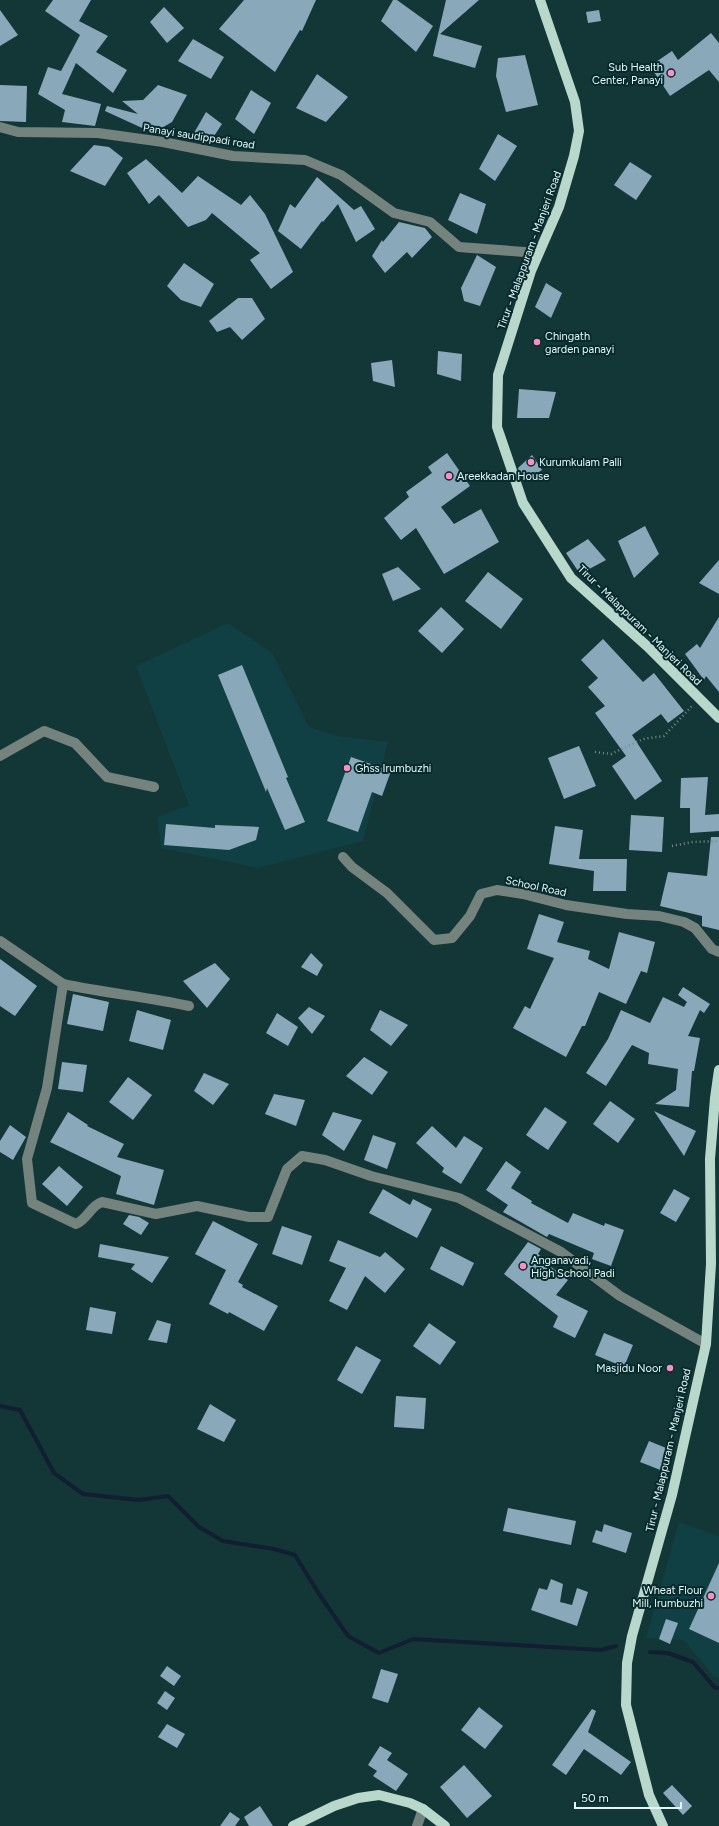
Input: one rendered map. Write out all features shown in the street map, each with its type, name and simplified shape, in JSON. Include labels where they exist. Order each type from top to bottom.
[{"type":"main road","name":"Tirur - Malappuram - Manjeri Road","points":[[540,0],[575,102],[578,131],[574,156],[559,207],[538,253],[498,375],[497,427],[523,504],[571,578],[648,647],[719,718]]},
{"type":"main road","name":"Tirur - Malappuram - Manjeri Road","points":[[663,1826],[648,1795],[626,1705],[627,1664],[632,1636],[672,1495],[706,1344],[712,1264],[710,1159],[719,1070]]},
{"type":"main road","points":[[293,1826],[334,1806],[358,1798],[379,1795],[410,1803],[423,1809],[445,1826]]},
{"type":"street","name":"Panayi saudippadi road","points":[[0,128],[18,132],[98,133],[163,142],[233,156],[305,160],[341,175],[394,213],[430,222],[459,247],[538,253]]},
{"type":"street","points":[[0,756],[44,731],[75,743],[107,777],[154,788]]},
{"type":"street","name":"School Road","points":[[343,857],[352,867],[387,893],[434,940],[452,938],[470,916],[481,894],[497,890],[523,894],[566,905],[627,914],[659,916],[684,922],[695,928],[712,949],[719,952]]},
{"type":"street","points":[[0,941],[63,984],[190,1006]]},
{"type":"street","points":[[63,984],[47,1088],[27,1159],[32,1203],[76,1224],[83,1221],[94,1205],[102,1202],[156,1214],[197,1206],[249,1217],[268,1217],[287,1169],[302,1156],[325,1160],[371,1176],[459,1198],[561,1252],[620,1296],[706,1344]]},
{"type":"street","points":[[417,1826],[423,1809]]},
{"type":"path","points":[[595,752],[611,754],[643,739],[664,736],[699,698]]},
{"type":"path","points":[[672,846],[693,842],[719,841]]},
{"type":"shaded area","points":[[228,623],[272,653],[309,727],[337,736],[388,742],[363,841],[258,868],[161,848],[157,817],[189,805],[136,666]]},
{"type":"shaded area","points":[[679,1522],[719,1536],[719,1678],[714,1677],[684,1640],[646,1638]]},
{"type":"building","points":[[53,0],[91,0],[79,21],[108,36],[96,52],[127,70],[113,93],[76,63],[62,94],[101,104],[95,126],[62,122],[65,110],[38,94],[48,67],[61,71],[80,35],[45,11]]},
{"type":"building","points":[[244,0],[316,0],[302,31],[300,30],[275,72],[219,29]]},
{"type":"building","points":[[393,0],[397,0],[433,26],[416,52],[381,21]]},
{"type":"building","points":[[446,0],[479,0],[440,34],[482,46],[475,68],[433,56]]},
{"type":"building","points":[[164,7],[184,28],[167,43],[150,22]]},
{"type":"building","points":[[0,10],[18,35],[0,46]]},
{"type":"building","points":[[599,10],[601,21],[588,23],[586,12]]},
{"type":"building","points":[[711,33],[719,43],[719,82],[709,70],[670,96],[650,66],[672,51],[678,60]]},
{"type":"building","points":[[193,39],[224,57],[211,79],[178,61]]},
{"type":"building","points":[[525,55],[538,105],[506,112],[496,76],[498,58]]},
{"type":"building","points":[[317,74],[348,97],[326,122],[296,108]]},
{"type":"building","points":[[0,85],[27,86],[26,122],[0,121]]},
{"type":"building","points":[[158,85],[187,95],[172,122],[153,133],[105,111],[107,106],[138,114],[122,101],[143,100]]},
{"type":"building","points":[[251,90],[271,103],[254,134],[235,119]]},
{"type":"building","points":[[206,112],[222,124],[212,139],[194,133]]},
{"type":"building","points":[[498,134],[517,146],[495,181],[479,169]]},
{"type":"building","points":[[94,145],[109,147],[123,158],[105,186],[70,171]]},
{"type":"building","points":[[146,159],[182,193],[198,176],[241,205],[250,195],[265,214],[293,272],[271,289],[250,260],[260,253],[212,213],[206,220],[188,227],[159,195],[149,204],[127,173]]},
{"type":"building","points":[[630,162],[652,176],[636,200],[614,185]]},
{"type":"building","points":[[317,177],[354,210],[361,206],[375,229],[356,242],[338,204],[323,222],[322,221],[301,249],[278,231],[290,204],[295,208]]},
{"type":"building","points":[[460,193],[486,204],[477,234],[448,220]]},
{"type":"building","points":[[399,222],[425,228],[432,237],[412,258],[407,252],[385,273],[372,256],[382,240],[383,242]]},
{"type":"building","points":[[477,255],[496,267],[480,306],[464,301],[461,288]]},
{"type":"building","points":[[184,263],[214,284],[201,307],[181,300],[167,286]]},
{"type":"building","points":[[546,283],[562,293],[551,318],[535,307]]},
{"type":"building","points":[[238,298],[252,298],[265,319],[242,340],[230,327],[217,332],[209,321]]},
{"type":"building","points":[[438,351],[462,354],[461,381],[437,374]]},
{"type":"building","points":[[392,360],[395,387],[373,381],[371,363]]},
{"type":"building","points":[[519,389],[556,392],[549,418],[517,418]]},
{"type":"building","points":[[447,453],[470,486],[441,507],[454,524],[481,509],[499,542],[444,574],[416,528],[401,540],[384,518],[409,497],[406,492],[432,473],[428,467]]},
{"type":"building","name":"Kurumkulam Palli","points":[[532,455],[542,470],[523,482],[518,468]]},
{"type":"building","points":[[645,526],[659,554],[634,578],[618,541]]},
{"type":"building","points":[[588,539],[606,560],[580,574],[566,553]]},
{"type":"building","points":[[719,560],[719,594],[699,583]]},
{"type":"building","points":[[398,567],[421,589],[393,601],[382,574]]},
{"type":"building","points":[[488,572],[523,599],[501,629],[465,601]]},
{"type":"building","points":[[441,607],[464,629],[442,653],[418,631]]},
{"type":"building","points":[[719,617],[719,692],[706,676],[704,680],[685,654],[697,644],[700,648]]},
{"type":"building","points":[[603,639],[643,682],[654,673],[684,711],[668,723],[661,714],[632,735],[662,781],[635,800],[612,766],[626,756],[595,713],[605,706],[588,687],[598,678],[581,660]]},
{"type":"building","points":[[242,665],[288,777],[286,778],[305,822],[285,830],[267,788],[266,792],[218,675]]},
{"type":"building","points":[[579,746],[596,786],[564,799],[548,758]]},
{"type":"building","points":[[351,757],[391,771],[382,796],[372,792],[358,832],[327,821]]},
{"type":"building","points":[[708,777],[705,815],[719,814],[719,831],[690,833],[690,808],[680,808],[681,778]]},
{"type":"building","points":[[631,815],[664,817],[662,852],[629,850]]},
{"type":"building","points":[[166,824],[215,828],[215,825],[259,827],[256,840],[229,850],[164,845]]},
{"type":"building","points":[[555,826],[583,830],[579,859],[627,859],[626,891],[593,891],[594,871],[549,864]]},
{"type":"building","points":[[711,837],[719,837],[719,930],[702,926],[702,916],[660,906],[668,872],[707,876]]},
{"type":"building","points":[[539,914],[564,922],[557,942],[590,951],[588,959],[609,969],[619,932],[655,942],[647,973],[641,971],[626,1004],[599,992],[585,1026],[582,1026],[566,1057],[513,1028],[525,1006],[530,1009],[554,958],[527,949]]},
{"type":"building","points":[[311,953],[323,965],[317,976],[301,967]]},
{"type":"building","points":[[0,959],[37,986],[15,1016],[0,1006]]},
{"type":"building","points":[[215,963],[230,979],[207,1008],[183,981]]},
{"type":"building","points":[[683,987],[710,1004],[704,1013],[700,1010],[688,1036],[700,1038],[694,1071],[692,1071],[689,1107],[655,1104],[676,1090],[678,1069],[648,1064],[649,1053],[632,1045],[606,1086],[586,1073],[608,1039],[621,1010],[650,1023],[663,997],[684,1007],[687,1002],[678,995]]},
{"type":"building","points":[[73,994],[109,1002],[103,1031],[67,1024]]},
{"type":"building","points":[[309,1007],[325,1016],[312,1034],[298,1018]]},
{"type":"building","points":[[137,1010],[171,1020],[163,1050],[129,1041]]},
{"type":"building","points":[[380,1010],[408,1025],[391,1046],[370,1030]]},
{"type":"building","points":[[277,1013],[298,1027],[288,1046],[266,1033]]},
{"type":"building","points":[[364,1057],[388,1072],[372,1095],[346,1076]]},
{"type":"building","points":[[62,1062],[87,1065],[83,1092],[58,1089]]},
{"type":"building","points":[[204,1073],[229,1084],[213,1105],[194,1091]]},
{"type":"building","points":[[128,1077],[152,1095],[133,1120],[109,1102]]},
{"type":"building","points":[[274,1094],[305,1100],[296,1126],[265,1114]]},
{"type":"building","points":[[610,1101],[635,1119],[618,1143],[593,1124]]},
{"type":"building","points":[[545,1107],[567,1122],[548,1150],[526,1135]]},
{"type":"building","points":[[654,1111],[696,1131],[684,1156]]},
{"type":"building","points":[[68,1112],[88,1125],[87,1126],[124,1144],[117,1157],[164,1170],[154,1205],[116,1194],[121,1176],[50,1142]]},
{"type":"building","points":[[333,1112],[362,1120],[344,1151],[322,1135]]},
{"type":"building","points":[[10,1125],[26,1137],[13,1160],[0,1152],[0,1141]]},
{"type":"building","points":[[432,1126],[456,1148],[464,1136],[483,1148],[461,1184],[442,1172],[444,1168],[416,1143]]},
{"type":"building","points":[[373,1135],[396,1143],[387,1169],[364,1160]]},
{"type":"building","points":[[506,1161],[521,1172],[511,1188],[532,1201],[531,1203],[568,1223],[573,1213],[604,1226],[605,1223],[624,1230],[611,1266],[592,1259],[594,1253],[549,1234],[547,1237],[503,1212],[508,1205],[486,1190]]},
{"type":"building","points":[[59,1166],[83,1187],[67,1206],[42,1184]]},
{"type":"building","points":[[383,1189],[410,1205],[413,1199],[432,1209],[417,1238],[369,1213]]},
{"type":"building","points":[[674,1189],[690,1198],[676,1222],[660,1213]]},
{"type":"building","points":[[129,1215],[139,1217],[149,1223],[141,1235],[123,1224]]},
{"type":"building","points":[[213,1221],[258,1244],[238,1282],[243,1285],[242,1287],[278,1306],[264,1331],[229,1312],[228,1314],[209,1304],[226,1270],[195,1254]]},
{"type":"building","points":[[282,1226],[312,1236],[302,1265],[272,1254]]},
{"type":"building","points":[[338,1240],[380,1257],[385,1252],[405,1269],[385,1293],[365,1276],[347,1310],[329,1301],[346,1268],[329,1261]]},
{"type":"building","points":[[528,1242],[541,1249],[538,1254],[543,1258],[542,1260],[568,1280],[556,1295],[588,1311],[575,1338],[553,1327],[558,1316],[504,1274]]},
{"type":"building","points":[[100,1244],[169,1257],[152,1283],[131,1269],[135,1264],[98,1257]]},
{"type":"building","points":[[441,1246],[474,1263],[463,1286],[430,1269]]},
{"type":"building","points":[[90,1307],[116,1312],[112,1334],[86,1330]]},
{"type":"building","points":[[157,1320],[171,1324],[167,1343],[148,1340]]},
{"type":"building","points":[[429,1323],[456,1342],[440,1365],[413,1346]]},
{"type":"building","points":[[604,1333],[633,1345],[624,1367],[595,1355]]},
{"type":"building","points":[[356,1346],[381,1360],[362,1394],[337,1380]]},
{"type":"building","points":[[396,1396],[426,1398],[424,1429],[394,1427]]},
{"type":"building","points":[[210,1404],[236,1420],[224,1442],[197,1429]]},
{"type":"building","points":[[649,1441],[671,1450],[663,1471],[640,1462]]},
{"type":"building","points":[[508,1508],[576,1521],[571,1545],[503,1531]]},
{"type":"building","points":[[604,1524],[632,1533],[626,1553],[592,1542],[596,1530],[602,1532]]},
{"type":"building","name":"Wheat Flour Mill, Irumbuzhi","points":[[719,1563],[719,1643],[689,1629]]},
{"type":"building","points":[[551,1579],[563,1584],[560,1602],[572,1605],[577,1588],[588,1592],[577,1626],[531,1610],[539,1588],[547,1590]]},
{"type":"building","points":[[666,1619],[678,1623],[670,1644],[659,1639]]},
{"type":"building","points":[[167,1666],[181,1676],[174,1686],[160,1676]]},
{"type":"building","points":[[381,1669],[398,1674],[388,1703],[372,1698]]},
{"type":"building","points":[[165,1691],[175,1698],[167,1710],[157,1703]]},
{"type":"building","points":[[479,1707],[503,1726],[485,1749],[461,1730]]},
{"type":"building","points":[[592,1709],[596,1711],[588,1732],[631,1762],[621,1775],[584,1749],[566,1775],[552,1765]]},
{"type":"building","points":[[167,1724],[185,1734],[177,1748],[158,1737]]},
{"type":"building","points":[[380,1746],[392,1753],[387,1760],[408,1774],[396,1791],[373,1776],[377,1771],[368,1765]]},
{"type":"building","points":[[464,1765],[492,1796],[467,1818],[440,1787]]},
{"type":"building","points":[[672,1785],[692,1806],[683,1815],[663,1793]]},
{"type":"building","points":[[260,1806],[273,1826],[249,1826],[244,1817]]},
{"type":"building","points":[[230,1812],[240,1819],[235,1826],[220,1826]]},
{"type":"waterway","points":[[0,1406],[20,1410],[54,1473],[83,1494],[139,1500],[168,1496],[199,1527],[223,1541],[274,1549],[295,1555],[319,1594],[348,1636],[379,1653],[413,1639],[601,1650],[616,1646]]},
{"type":"waterway","points":[[650,1652],[668,1653],[693,1662],[715,1688],[719,1688]]},
{"type":"place","name":"Sub Health Center, Panayi","points":[[671,73]]},
{"type":"place","name":"Chingath garden panayi","points":[[537,342]]},
{"type":"place","name":"Kurumkulam Palli","points":[[531,462]]},
{"type":"place","name":"Areekkadan House","points":[[449,476]]},
{"type":"place","name":"Ghss Irumbuzhi","points":[[347,768]]},
{"type":"place","name":"Anganavadi, High School Padi","points":[[523,1266]]},
{"type":"place","name":"Masjidu Noor","points":[[670,1368]]},
{"type":"place","name":"Wheat Flour Mill, Irumbuzhi","points":[[711,1596]]}]
